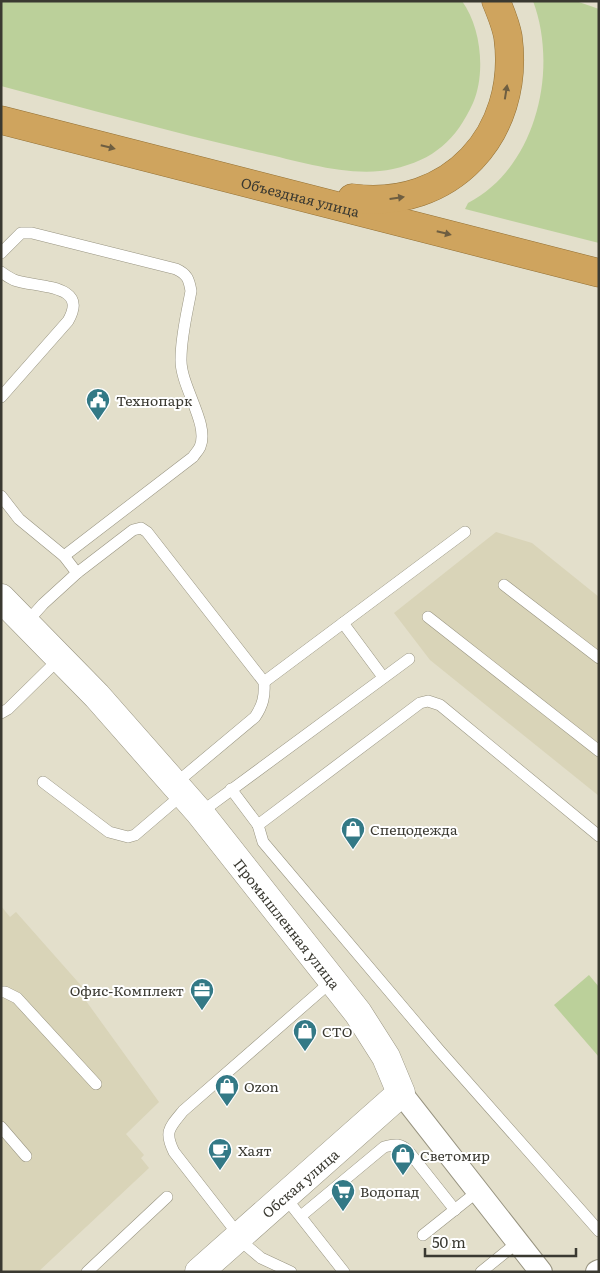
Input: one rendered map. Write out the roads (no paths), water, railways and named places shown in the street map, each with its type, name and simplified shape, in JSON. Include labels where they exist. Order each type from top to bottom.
[{"type":"highway","points":[[261,186],[355,199],[386,199],[404,197],[426,191],[464,167],[488,138],[497,122],[505,100],[508,75],[508,36],[496,1]]},
{"type":"highway","name":"Объездная улица","points":[[1,120],[599,273]]},
{"type":"main road","points":[[1,130],[61,135]]},
{"type":"main road","name":"Промышленная улица","points":[[1,598],[103,702],[186,797],[333,980],[378,1042],[401,1093]]},
{"type":"main road","name":"Обская улица","points":[[199,1272],[239,1236],[293,1206],[307,1176],[401,1093]]},
{"type":"street","name":"Промышленная улица","points":[[401,1093],[541,1272]]},
{"type":"lane","points":[[1,253],[21,233],[32,233],[176,269],[184,272],[189,280],[191,290],[181,359],[185,386],[199,421],[202,435],[200,447],[193,457],[64,556]]},
{"type":"lane","points":[[1,272],[14,280],[61,289],[74,304],[73,313],[68,321],[1,397]]},
{"type":"lane","points":[[1,496],[19,519],[64,556],[77,573]]},
{"type":"lane","points":[[26,623],[43,604],[77,573],[133,530],[141,528],[147,532],[161,549],[264,682],[263,702],[255,717],[186,797],[135,835],[128,837],[109,832],[43,782]]},
{"type":"lane","points":[[264,682],[465,532]]},
{"type":"lane","points":[[504,585],[599,658]]},
{"type":"lane","points":[[428,618],[599,751]]},
{"type":"lane","points":[[343,623],[383,677]]},
{"type":"lane","points":[[1,713],[8,709],[60,658]]},
{"type":"lane","points":[[186,797],[231,789],[409,659]]},
{"type":"lane","points":[[258,825],[420,703],[428,701],[440,705],[599,836]]},
{"type":"lane","points":[[231,789],[258,825],[263,842],[433,1042],[599,1231]]},
{"type":"lane","points":[[291,1272],[260,1258],[239,1236],[174,1152],[168,1141],[168,1132],[183,1111],[333,980]]},
{"type":"lane","points":[[1,992],[17,998],[96,1084]]},
{"type":"lane","points":[[1,1127],[26,1156]]},
{"type":"lane","points":[[344,1272],[293,1206],[324,1198],[384,1147],[398,1144],[404,1147],[455,1210]]},
{"type":"lane","points":[[307,1176],[324,1198]]},
{"type":"lane","points":[[423,1235],[477,1192]]},
{"type":"lane","points":[[87,1272],[167,1197]]},
{"type":"lane","points":[[482,1272],[518,1242]]},
{"type":"place","name":"Технопарк","points":[[98,421]]},
{"type":"place","name":"Спецодежда","points":[[353,850]]},
{"type":"place","name":"Офис-Комплект","points":[[202,1011]]},
{"type":"place","name":"СТО","points":[[305,1052]]},
{"type":"place","name":"Ozon","points":[[227,1107]]},
{"type":"place","name":"Хаят","points":[[220,1171]]},
{"type":"place","name":"Светомир","points":[[403,1176]]},
{"type":"place","name":"Водопад","points":[[343,1212]]}]
